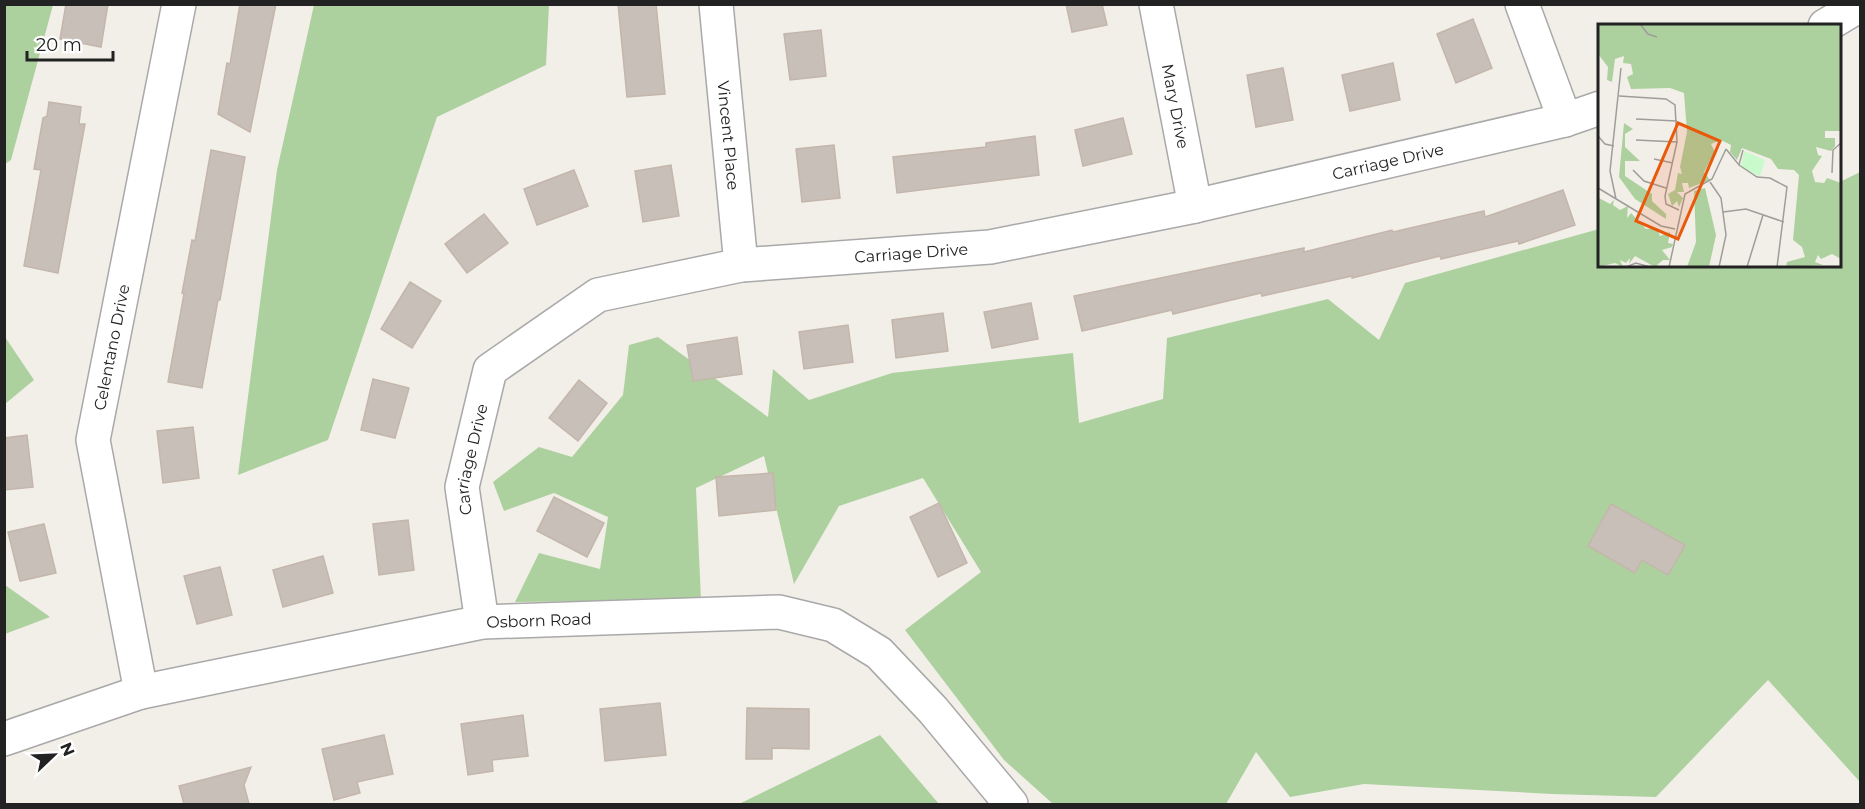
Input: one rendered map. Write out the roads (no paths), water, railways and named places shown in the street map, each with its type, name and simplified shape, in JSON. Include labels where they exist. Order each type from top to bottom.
[{"type":"street","name":"Celentano Drive","points":[[141,692],[93,440],[179,4]]},
{"type":"street","name":"Vincent Place","points":[[716,4],[741,265]]},
{"type":"street","name":"Mary Drive","points":[[1156,4],[1195,206]]},
{"type":"street","points":[[1522,4],[1565,120]]},
{"type":"street","points":[[1828,24],[1860,5]]},
{"type":"street","name":"Carriage Drive","points":[[482,622],[462,487],[490,370],[598,295],[741,265],[990,247],[1195,206],[1565,120],[1598,108]]},
{"type":"street","name":"Osborn Road","points":[[4,739],[141,692],[482,622],[779,612],[833,625],[879,653],[933,710],[1011,804]]}]
